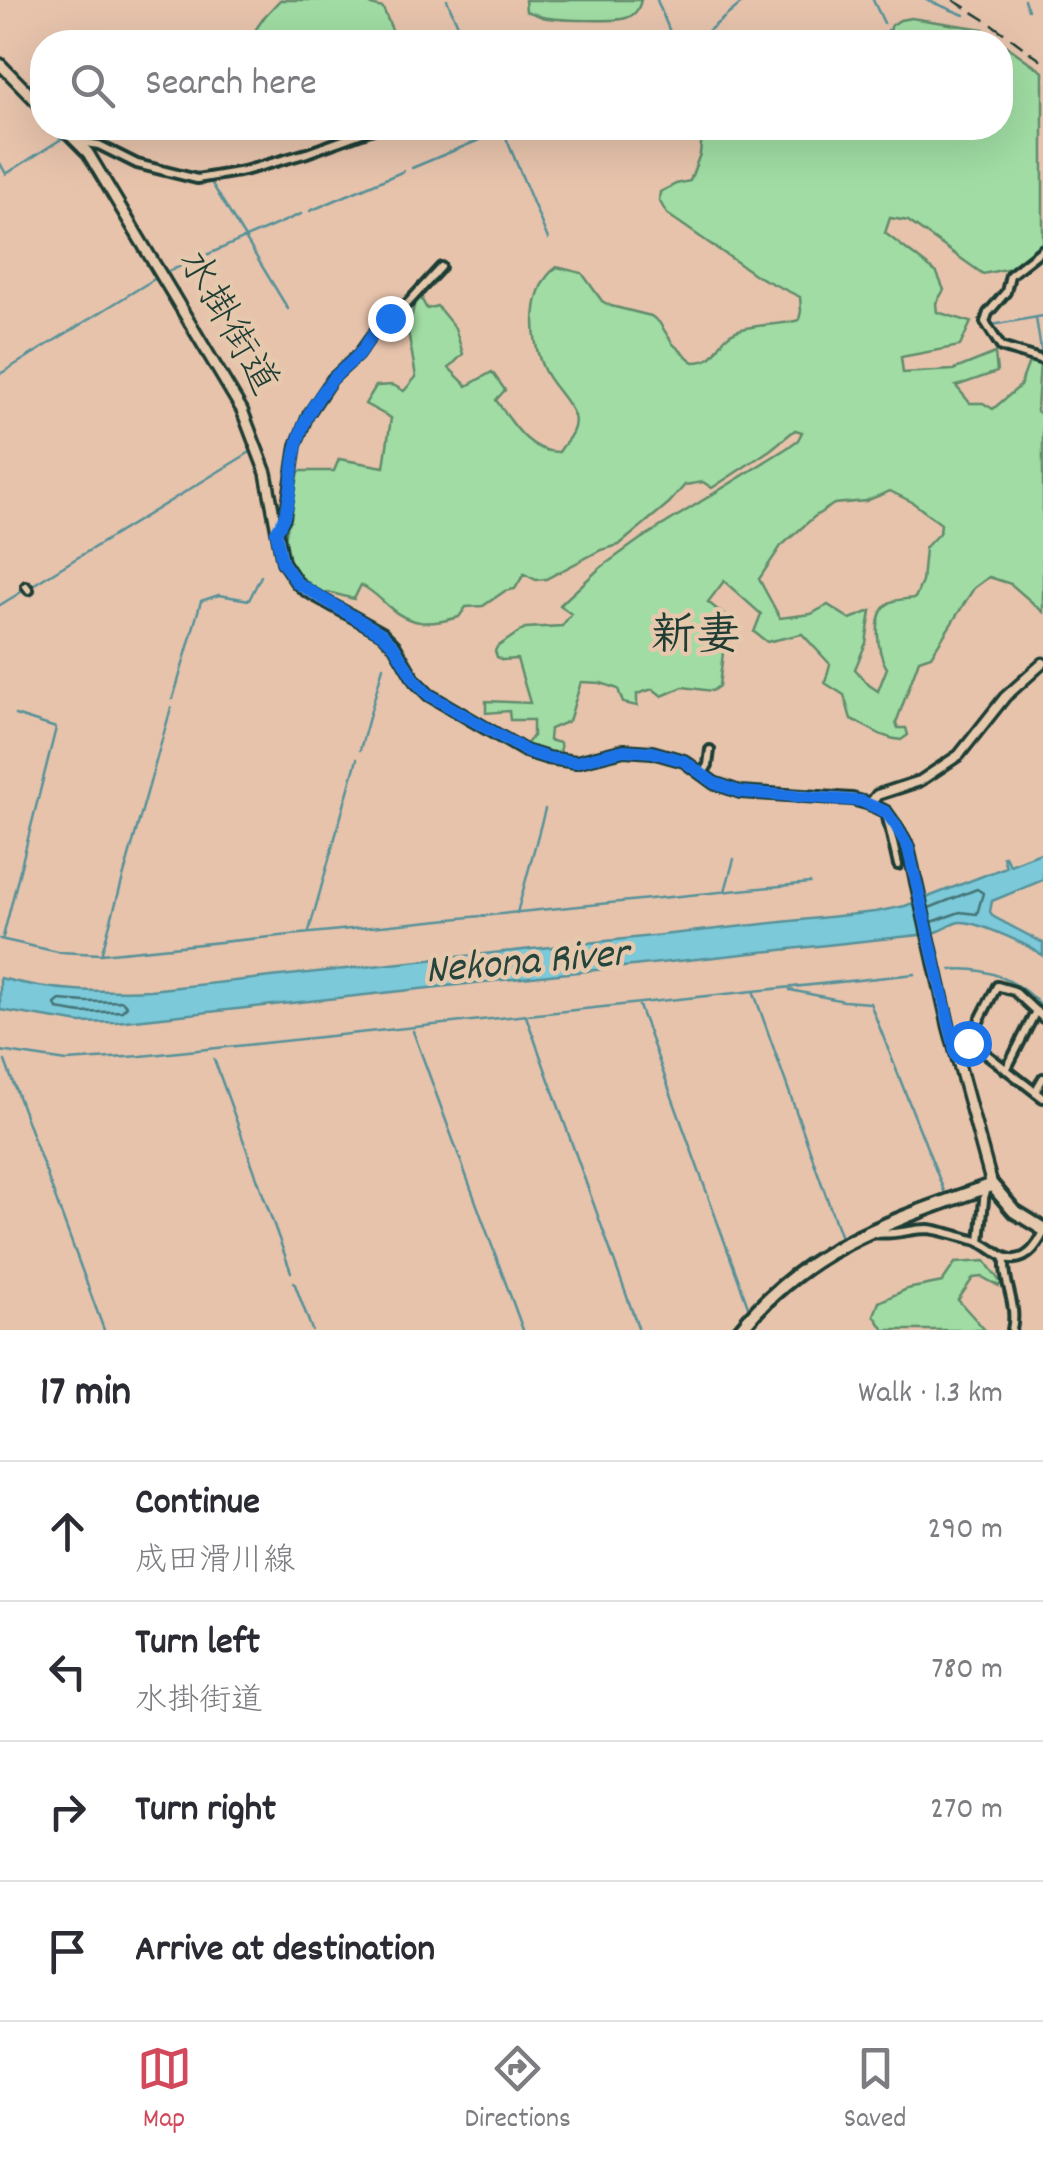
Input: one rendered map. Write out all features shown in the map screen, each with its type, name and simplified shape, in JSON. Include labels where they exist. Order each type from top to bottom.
[{"type":"highway","points":[[740,1330],[763,1302],[836,1247],[989,1186],[1043,1232]]},
{"type":"main road","points":[[0,64],[30,95]]},
{"type":"main road","name":"水掛街道","points":[[78,142],[242,410],[266,473],[282,562],[297,583],[382,634],[422,688],[526,751],[548,758],[576,762],[624,750],[652,752],[684,761],[718,785],[740,792],[852,799],[886,812]]},
{"type":"main road","points":[[886,812],[908,847],[989,1186]]},
{"type":"street","points":[[78,142],[99,145],[138,164],[197,179],[244,171],[343,140]]},
{"type":"street","points":[[1043,249],[1010,276],[1006,292],[985,322],[1001,347],[1043,360]]},
{"type":"street","points":[[276,532],[285,518],[296,445],[308,415],[332,379],[358,355],[380,324],[408,303],[441,267]]},
{"type":"street","points":[[870,804],[877,795],[920,780],[959,756],[1005,697],[1043,663]]},
{"type":"street","points":[[702,775],[710,750]]},
{"type":"street","points":[[886,812],[898,865]]},
{"type":"street","points":[[968,1049],[997,986],[1014,991],[1043,1018]]},
{"type":"street","points":[[1006,1070],[1036,1011]]},
{"type":"street","points":[[956,1053],[980,1049],[1043,1098]]},
{"type":"street","points":[[1035,1092],[1043,1078]]},
{"type":"street","points":[[980,1242],[989,1186]]},
{"type":"street","points":[[868,1232],[888,1235],[934,1230],[980,1242],[1006,1259],[1022,1258],[1032,1251],[1043,1232]]},
{"type":"street","points":[[1006,1259],[1005,1277],[1015,1312],[1012,1330]]},
{"type":"green space","points":[[280,0],[369,0],[371,5],[383,8],[392,30],[255,30]]},
{"type":"green space","points":[[525,0],[641,0],[629,17],[598,20],[542,17],[526,11]]},
{"type":"green space","points":[[911,18],[984,30],[890,30],[891,26]]},
{"type":"green space","points":[[1013,50],[1043,72],[1043,244],[1015,267],[983,274],[908,221],[890,218],[885,233],[937,273],[944,290],[936,303],[937,312],[971,322],[960,346],[901,357],[903,373],[953,370],[995,353],[997,372],[956,386],[970,403],[983,403],[993,409],[1020,386],[1030,359],[1040,361],[1037,411],[1043,416],[1043,612],[1011,584],[989,577],[974,588],[931,656],[919,660],[896,723],[898,728],[906,728],[908,735],[901,740],[881,735],[851,719],[844,695],[825,683],[830,664],[802,634],[767,642],[754,632],[761,614],[724,581],[708,602],[741,629],[723,653],[719,686],[712,691],[683,687],[662,696],[653,689],[637,694],[637,706],[623,703],[618,689],[581,682],[569,721],[550,729],[549,740],[560,743],[561,757],[525,746],[533,736],[533,720],[510,720],[509,711],[486,713],[486,701],[530,703],[517,659],[497,657],[497,647],[525,628],[562,626],[571,614],[560,605],[600,568],[787,448],[802,432],[795,430],[712,488],[703,482],[685,485],[619,545],[601,550],[546,579],[536,580],[524,574],[515,589],[483,606],[466,607],[459,617],[439,622],[405,618],[361,585],[354,599],[321,593],[299,575],[289,560],[284,543],[299,471],[334,471],[339,459],[384,467],[391,418],[365,404],[376,386],[393,385],[404,391],[416,377],[408,331],[416,298],[423,294],[427,309],[437,306],[455,328],[463,354],[449,368],[467,386],[492,372],[505,390],[496,400],[515,426],[530,442],[559,452],[573,431],[574,416],[544,370],[534,330],[541,287],[557,267],[582,273],[602,301],[611,306],[651,316],[693,362],[714,355],[736,331],[799,320],[800,297],[757,276],[667,214],[659,200],[660,192],[690,181],[701,140],[1013,140]],"holes":[[[890,491],[941,524],[940,532],[925,548],[922,582],[915,598],[891,602],[881,614],[879,643],[887,668],[878,691],[855,669],[866,643],[871,611],[850,619],[828,605],[811,614],[780,618],[759,579],[781,546],[834,504],[866,501]]]},
{"type":"green space","points":[[985,1261],[1001,1283],[999,1286],[982,1277],[973,1278],[958,1300],[985,1330],[884,1330],[874,1315],[879,1302],[907,1289],[942,1282],[955,1263]]},
{"type":"water","name":"Nekona River","points":[[1043,852],[1043,880],[992,901],[990,912],[1043,943],[1043,956],[1004,935],[961,922],[915,936],[116,1022],[81,1023],[0,1010],[0,978],[75,990],[150,990],[875,912],[905,906],[1006,867],[1005,856],[1010,865]]},
{"type":"waterway","points":[[447,0],[460,30]]},
{"type":"waterway","points":[[657,0],[669,30]]},
{"type":"waterway","points":[[873,0],[884,23]]},
{"type":"waterway","points":[[927,0],[964,15]]},
{"type":"waterway","points":[[1024,0],[1028,10]]},
{"type":"waterway","points":[[709,30],[743,2]]},
{"type":"waterway","points":[[0,163],[6,174],[60,140]]},
{"type":"waterway","points":[[412,168],[479,140]]},
{"type":"waterway","points":[[507,140],[548,239]]},
{"type":"waterway","points":[[310,211],[404,171]]},
{"type":"waterway","points":[[211,182],[288,309]]},
{"type":"waterway","points":[[167,272],[301,214]]},
{"type":"waterway","points":[[0,374],[156,278]]},
{"type":"waterway","points":[[992,325],[1043,316]]},
{"type":"waterway","points":[[1036,318],[1042,356]]},
{"type":"waterway","points":[[0,605],[252,451]]},
{"type":"waterway","points":[[173,699],[201,601],[219,595],[249,600],[261,576]]},
{"type":"waterway","points":[[360,750],[383,667]]},
{"type":"waterway","points":[[102,952],[171,708]]},
{"type":"waterway","points":[[3,937],[56,728],[15,715]]},
{"type":"waterway","points":[[309,931],[357,759]]},
{"type":"waterway","points":[[517,913],[545,809]]},
{"type":"waterway","points":[[725,891],[734,859]]},
{"type":"waterway","points":[[0,939],[58,952],[101,954],[810,883]]},
{"type":"waterway","points":[[951,970],[977,970],[1001,977],[1024,990],[1043,1008]]},
{"type":"waterway","points":[[0,1051],[67,1061],[141,1056],[915,974]]},
{"type":"waterway","points":[[790,990],[870,1003],[944,1191]]},
{"type":"waterway","points":[[754,993],[840,1235]]},
{"type":"waterway","points":[[639,1006],[748,1306]]},
{"type":"waterway","points":[[526,1016],[639,1330]]},
{"type":"waterway","points":[[413,1031],[523,1330]]},
{"type":"waterway","points":[[214,1059],[291,1272]]},
{"type":"waterway","points":[[5,1061],[104,1330]]},
{"type":"waterway","points":[[294,1282],[312,1330]]},
{"type":"railway","points":[[953,0],[1000,30]]},
{"type":"railway","points":[[1013,40],[1043,62]]},
{"type":"district","name":"新妻","points":[[696,639]]},
{"type":"route","points":[[390,318],[380,324],[358,355],[332,379],[308,415],[296,445],[285,518],[276,532],[282,562],[297,583],[382,634],[429,695],[526,751],[576,762],[624,750],[652,752],[684,761],[728,789],[755,795],[852,799],[886,812],[908,847],[956,1053],[968,1049],[968,1043]]}]
